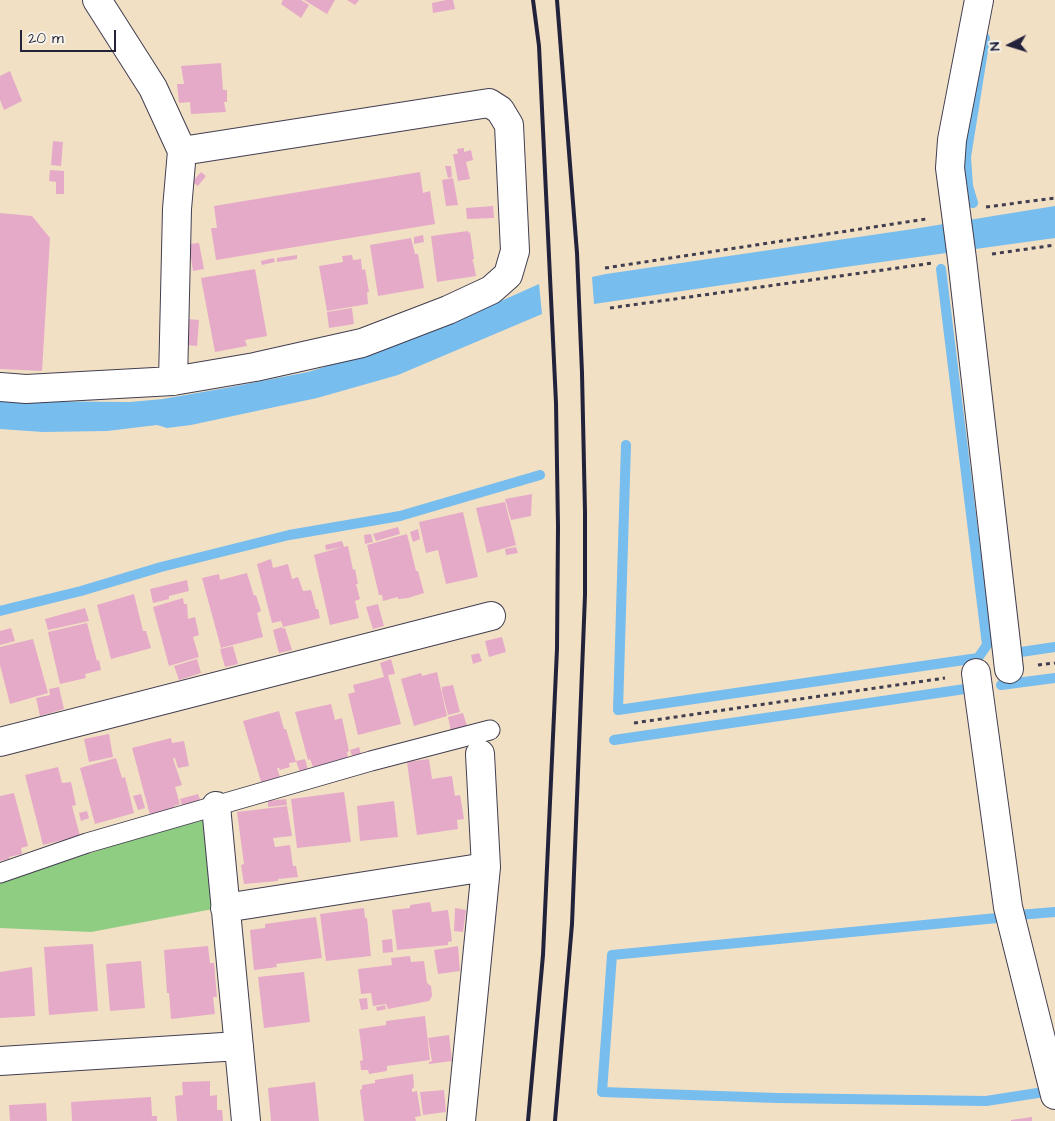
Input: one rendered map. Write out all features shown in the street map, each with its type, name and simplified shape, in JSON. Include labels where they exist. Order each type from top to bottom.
[{"type":"street","points":[[97,0],[153,88],[182,150],[177,209],[173,381]]},
{"type":"street","points":[[979,0],[952,140],[950,168],[1009,669]]},
{"type":"street","points":[[0,387],[26,389],[173,381],[254,367],[362,343],[448,310],[491,290],[508,275],[515,251],[509,125],[500,110],[488,103],[182,150]]},
{"type":"street","points":[[0,742],[491,616]]},
{"type":"street","points":[[976,673],[1008,907],[1055,1095]]},
{"type":"street","points":[[461,1121],[486,867],[485,742]]},
{"type":"street","points":[[216,806],[246,1121]]},
{"type":"street","points":[[226,908],[486,867]]},
{"type":"street","points":[[0,1062],[238,1046]]},
{"type":"lane","points":[[0,872],[87,843],[371,761],[485,742]]},
{"type":"path","points":[[604,268],[956,215],[1055,198]]},
{"type":"path","points":[[610,308],[1055,245]]},
{"type":"path","points":[[1009,669],[1055,663]]},
{"type":"path","points":[[634,723],[976,673]]},
{"type":"green space","points":[[205,820],[213,909],[91,932],[0,928],[0,883],[160,830]]},
{"type":"water","points":[[1055,206],[1055,238],[594,304],[592,277],[606,274]]},
{"type":"water","points":[[539,284],[542,314],[398,375],[317,398],[191,425],[167,428],[157,425],[107,431],[43,432],[0,429],[0,401],[130,402],[163,399],[308,372],[396,345]]},
{"type":"building","points":[[283,0],[301,0],[309,5],[301,18],[281,4]]},
{"type":"building","points":[[304,0],[335,0],[327,14]]},
{"type":"building","points":[[347,0],[359,0],[355,5]]},
{"type":"building","points":[[453,0],[455,9],[433,13],[432,3]]},
{"type":"building","points":[[221,63],[223,90],[227,90],[227,102],[224,102],[226,112],[191,114],[190,102],[179,103],[177,84],[184,84],[181,66]]},
{"type":"building","points":[[10,71],[22,101],[4,110],[0,100],[0,76]]},
{"type":"building","points":[[53,141],[63,142],[61,166],[51,165]]},
{"type":"building","points":[[464,148],[464,152],[471,150],[473,160],[466,162],[470,179],[458,181],[453,154],[458,154],[457,149]]},
{"type":"building","points":[[445,166],[451,166],[452,177],[448,178]]},
{"type":"building","points":[[50,170],[64,171],[64,194],[56,194],[56,182],[49,181]]},
{"type":"building","points":[[201,172],[206,176],[198,186],[192,182]]},
{"type":"building","points":[[420,172],[423,193],[430,191],[435,224],[216,260],[211,228],[217,228],[214,206]]},
{"type":"building","points":[[453,178],[458,205],[446,206],[442,180]]},
{"type":"building","points":[[493,206],[494,218],[467,219],[466,208]]},
{"type":"building","points":[[0,213],[32,216],[50,238],[42,371],[0,369]]},
{"type":"building","points":[[468,231],[468,233],[470,232],[474,259],[471,261],[473,261],[476,276],[437,282],[431,236]]},
{"type":"building","points":[[423,235],[424,242],[414,244],[414,237]]},
{"type":"building","points":[[411,238],[415,254],[418,254],[424,288],[378,296],[370,245]]},
{"type":"building","points":[[199,243],[204,269],[193,271],[189,244]]},
{"type":"building","points":[[297,255],[297,259],[277,262],[277,258]]},
{"type":"building","points":[[352,255],[353,260],[361,259],[362,270],[365,269],[369,292],[367,292],[368,304],[327,311],[319,266],[343,262],[342,256]]},
{"type":"building","points":[[274,258],[275,262],[262,265],[261,261]]},
{"type":"building","points":[[255,269],[267,336],[245,340],[247,346],[215,352],[201,278]]},
{"type":"building","points":[[352,308],[354,324],[329,328],[327,312]]},
{"type":"building","points":[[187,319],[199,320],[197,346],[186,345]]},
{"type":"building","points":[[532,494],[531,516],[511,520],[505,499]]},
{"type":"building","points":[[505,502],[516,545],[487,553],[476,508]]},
{"type":"building","points":[[463,512],[478,577],[446,584],[438,550],[426,553],[419,522]]},
{"type":"building","points":[[398,527],[400,534],[376,541],[373,534]]},
{"type":"building","points":[[418,529],[420,539],[413,542],[410,532]]},
{"type":"building","points":[[371,534],[373,542],[365,544],[364,535]]},
{"type":"building","points":[[407,534],[416,571],[418,571],[424,593],[408,598],[398,599],[398,597],[383,601],[382,595],[379,595],[367,545]]},
{"type":"building","points":[[342,541],[344,547],[348,546],[353,570],[355,569],[360,599],[355,601],[359,618],[330,625],[314,555],[342,547],[326,550],[325,545]]},
{"type":"building","points":[[516,547],[518,553],[506,555],[505,549]]},
{"type":"building","points":[[271,559],[273,568],[288,564],[292,579],[298,577],[303,591],[311,590],[320,618],[283,627],[281,621],[272,623],[257,564]]},
{"type":"building","points":[[247,573],[261,611],[257,613],[263,637],[221,648],[202,578],[219,574],[220,580]]},
{"type":"building","points":[[187,580],[189,591],[169,596],[169,599],[153,603],[150,589]]},
{"type":"building","points":[[134,594],[143,631],[146,631],[151,648],[111,659],[97,605]]},
{"type":"building","points":[[183,598],[184,604],[187,604],[188,619],[195,617],[199,635],[193,637],[199,657],[169,666],[153,607]]},
{"type":"building","points":[[378,604],[384,626],[373,629],[366,607]]},
{"type":"building","points":[[85,608],[89,621],[48,630],[45,619]]},
{"type":"building","points":[[87,623],[101,670],[85,674],[86,678],[60,684],[48,632]]},
{"type":"building","points":[[282,627],[283,629],[285,628],[292,650],[279,653],[273,630]]},
{"type":"building","points":[[11,628],[15,641],[0,645],[0,631]]},
{"type":"building","points":[[502,637],[506,652],[489,657],[485,641]]},
{"type":"building","points":[[33,639],[48,693],[10,704],[0,665],[0,647]]},
{"type":"building","points":[[233,646],[238,664],[225,667],[220,649]]},
{"type":"building","points":[[479,653],[482,661],[473,664],[471,655]]},
{"type":"building","points":[[197,659],[201,673],[179,680],[174,666]]},
{"type":"building","points":[[391,659],[395,674],[388,675],[401,724],[358,735],[348,694],[355,692],[353,685],[384,677],[380,663]]},
{"type":"building","points":[[437,672],[447,716],[414,726],[401,679],[421,673],[422,676]]},
{"type":"building","points":[[453,685],[460,712],[448,715],[442,687]]},
{"type":"building","points":[[59,687],[64,709],[40,716],[36,698],[50,695],[49,689]]},
{"type":"building","points":[[331,704],[335,720],[342,718],[349,751],[347,752],[348,759],[313,767],[310,759],[308,760],[295,712]]},
{"type":"building","points":[[279,711],[296,762],[289,763],[290,767],[280,770],[277,768],[281,780],[262,785],[243,721]]},
{"type":"building","points":[[463,713],[467,726],[451,731],[448,717]]},
{"type":"building","points":[[109,734],[113,757],[89,762],[84,739]]},
{"type":"building","points":[[171,738],[172,743],[184,741],[189,766],[178,768],[176,757],[173,759],[182,785],[175,787],[180,804],[174,806],[174,809],[150,815],[132,748]]},
{"type":"building","points":[[359,747],[361,754],[352,756],[350,750]]},
{"type":"building","points":[[116,758],[122,778],[125,777],[134,813],[95,824],[80,768]]},
{"type":"building","points":[[305,759],[308,770],[300,772],[296,761]]},
{"type":"building","points":[[429,759],[432,779],[452,776],[455,796],[460,795],[464,819],[457,820],[458,829],[417,835],[407,762]]},
{"type":"building","points":[[58,767],[62,783],[71,782],[76,805],[72,806],[80,836],[43,845],[25,775]]},
{"type":"building","points":[[344,792],[351,842],[297,848],[291,799]]},
{"type":"building","points":[[14,793],[28,846],[21,848],[22,854],[0,861],[0,796]]},
{"type":"building","points":[[141,794],[145,808],[138,810],[133,796]]},
{"type":"building","points":[[198,794],[201,802],[183,808],[180,799]]},
{"type":"building","points":[[286,799],[287,805],[268,807],[268,801]]},
{"type":"building","points":[[394,801],[398,837],[360,841],[357,806]]},
{"type":"building","points":[[287,806],[292,836],[273,838],[275,847],[290,845],[293,866],[296,866],[298,877],[244,884],[241,865],[244,864],[237,812]]},
{"type":"building","points":[[87,811],[89,818],[81,821],[79,813]]},
{"type":"building","points":[[430,902],[432,912],[448,910],[452,941],[448,942],[448,945],[397,950],[392,910],[410,908],[410,905]]},
{"type":"building","points":[[364,908],[365,918],[367,918],[371,956],[326,961],[320,914]]},
{"type":"building","points":[[455,908],[466,910],[463,932],[454,931]]},
{"type":"building","points":[[316,917],[322,958],[276,964],[277,967],[254,970],[250,930],[265,928],[265,924]]},
{"type":"building","points":[[392,939],[393,952],[383,953],[382,940]]},
{"type":"building","points":[[93,944],[98,1011],[49,1015],[44,947]]},
{"type":"building","points":[[208,946],[210,963],[214,963],[217,997],[213,997],[215,1014],[171,1019],[164,950]]},
{"type":"building","points":[[458,946],[460,971],[438,974],[434,950]]},
{"type":"building","points":[[410,956],[411,962],[424,961],[427,983],[431,986],[432,996],[429,1001],[388,1009],[386,1004],[373,1006],[371,993],[361,994],[358,969],[392,965],[391,958]]},
{"type":"building","points":[[141,961],[145,1008],[110,1011],[106,964]]},
{"type":"building","points":[[32,967],[35,1016],[0,1018],[0,972]]},
{"type":"building","points":[[304,972],[310,1022],[264,1028],[258,977]]},
{"type":"building","points":[[367,998],[368,1009],[361,1010],[359,999]]},
{"type":"building","points":[[385,1005],[386,1009],[377,1011],[376,1007]]},
{"type":"building","points":[[425,1016],[430,1060],[387,1066],[387,1071],[369,1074],[368,1070],[361,1070],[360,1061],[363,1060],[359,1029],[386,1025],[386,1021]]},
{"type":"building","points":[[449,1035],[452,1061],[429,1064],[432,1061],[428,1038]]},
{"type":"building","points":[[413,1074],[414,1087],[412,1092],[417,1091],[421,1116],[415,1117],[416,1121],[364,1121],[360,1090],[362,1085],[375,1083],[375,1080]]},
{"type":"building","points":[[210,1081],[210,1096],[217,1095],[217,1110],[222,1110],[223,1121],[177,1121],[175,1096],[183,1095],[182,1082]]},
{"type":"building","points":[[315,1082],[319,1121],[271,1121],[268,1088]]},
{"type":"building","points":[[444,1090],[446,1112],[423,1115],[420,1092]]},
{"type":"building","points":[[151,1097],[152,1116],[157,1116],[157,1121],[72,1121],[71,1102]]},
{"type":"building","points":[[46,1103],[47,1121],[10,1121],[9,1105]]},
{"type":"building","points":[[1032,1117],[1032,1121],[1011,1121],[1011,1120]]},
{"type":"waterway","points":[[973,203],[968,186],[966,157],[985,38]]},
{"type":"waterway","points":[[626,445],[618,710],[978,658],[987,645],[941,269]]},
{"type":"waterway","points":[[0,611],[81,591],[161,567],[289,535],[400,516],[540,475]]},
{"type":"waterway","points":[[1021,652],[1055,647]]},
{"type":"waterway","points":[[1001,685],[1055,678]]},
{"type":"waterway","points":[[614,740],[965,689]]},
{"type":"waterway","points":[[1018,915],[1055,912]]},
{"type":"waterway","points":[[997,918],[612,955],[602,1092],[777,1098],[986,1101],[1044,1092]]},
{"type":"railway","points":[[528,1121],[543,955],[557,649],[558,527],[556,403],[539,46],[533,0]]},
{"type":"railway","points":[[555,1121],[572,924],[585,595],[582,373],[577,253],[557,0]]}]
